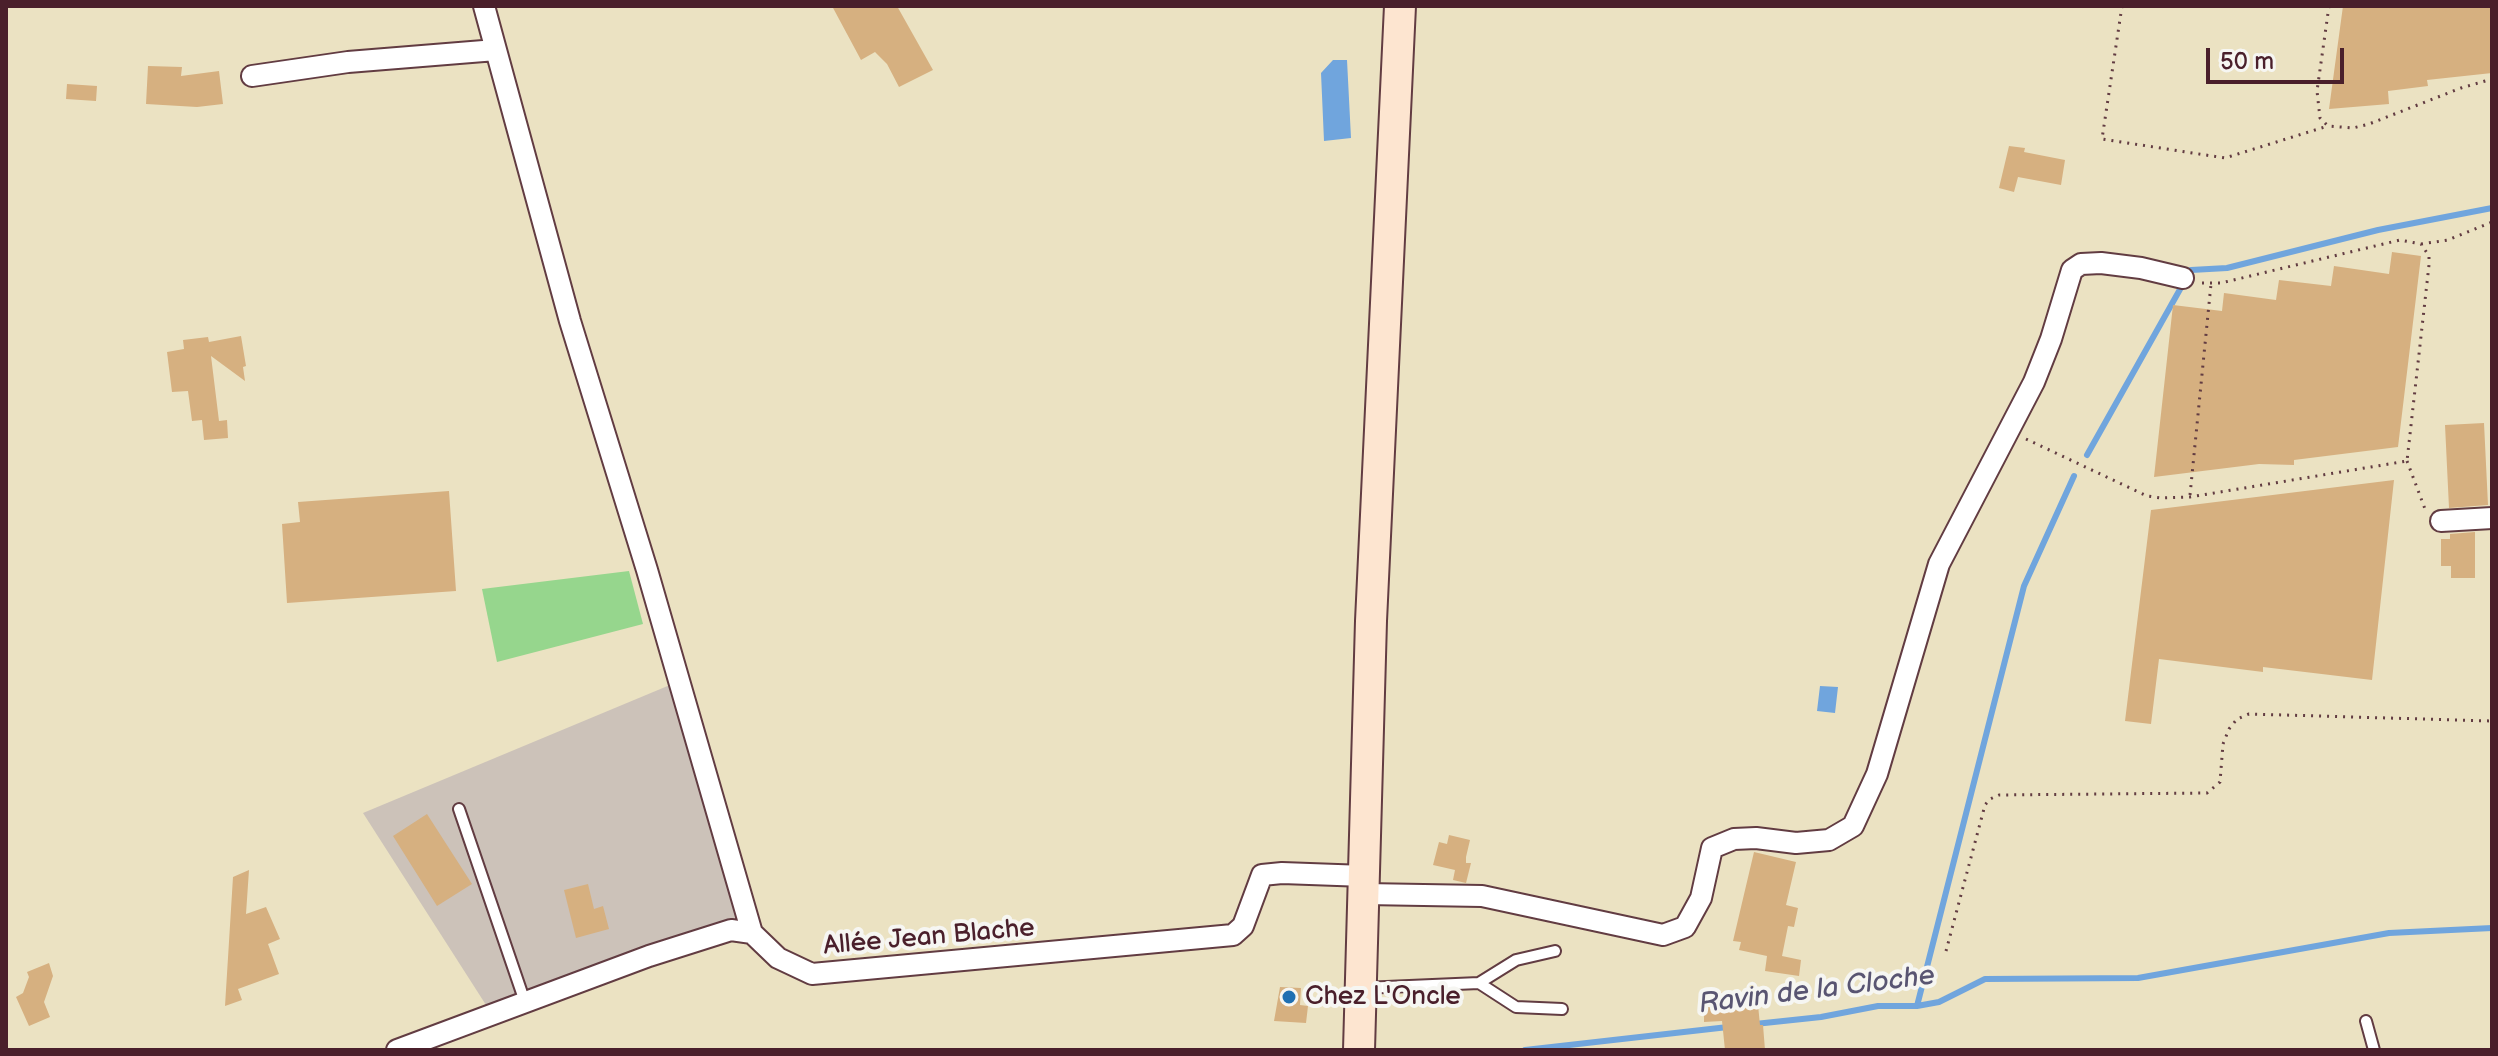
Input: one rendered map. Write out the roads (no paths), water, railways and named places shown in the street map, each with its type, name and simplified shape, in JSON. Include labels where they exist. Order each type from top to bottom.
[{"type":"main road","points":[[1359,1050],[1371,621],[1400,6]]},
{"type":"street","points":[[397,1050],[649,956],[731,930],[752,933],[570,321],[484,6]]},
{"type":"street","points":[[252,76],[348,62],[496,50]]},
{"type":"street","points":[[1365,885],[1482,896],[1663,935],[1685,927],[1701,898],[1712,848],[1734,839],[1796,843],[1829,840],[1853,826],[1877,774],[1939,564],[2045,355],[2069,275],[2076,266],[2088,262],[2121,264],[2183,278]]},
{"type":"street","points":[[2441,521],[2492,518]]},
{"type":"street","name":"Allée Jean Blache","points":[[752,933],[778,958],[812,974],[1233,935],[1243,926],[1262,875],[1282,873],[1365,885]]},
{"type":"lane","points":[[459,809],[525,1002]]},
{"type":"lane","points":[[1361,988],[1479,983],[1516,960],[1555,951]]},
{"type":"lane","points":[[1479,983],[1516,1007],[1562,1009]]},
{"type":"lane","points":[[2366,1021],[2374,1050]]},
{"type":"water","points":[[1333,60],[1347,60],[1351,138],[1324,141],[1321,73]]},
{"type":"water","points":[[1820,686],[1838,687],[1835,713],[1817,711]]},
{"type":"waterway","points":[[2191,270],[2227,268],[2378,230],[2492,208]]},
{"type":"waterway","points":[[2087,455],[2183,284]]},
{"type":"waterway","points":[[1917,1006],[2024,586],[2074,476]]},
{"type":"waterway","name":"Ravin de la Cloche","points":[[1755,1024],[1821,1017],[1878,1006],[1917,1006],[1939,1002],[1985,979],[2138,978],[2389,933],[2492,928]]},
{"type":"waterway","name":"Ravin de la Cloche","points":[[1525,1050],[1728,1027]]},
{"type":"place","name":"Chez L'Oncle","points":[[1289,997]]}]
